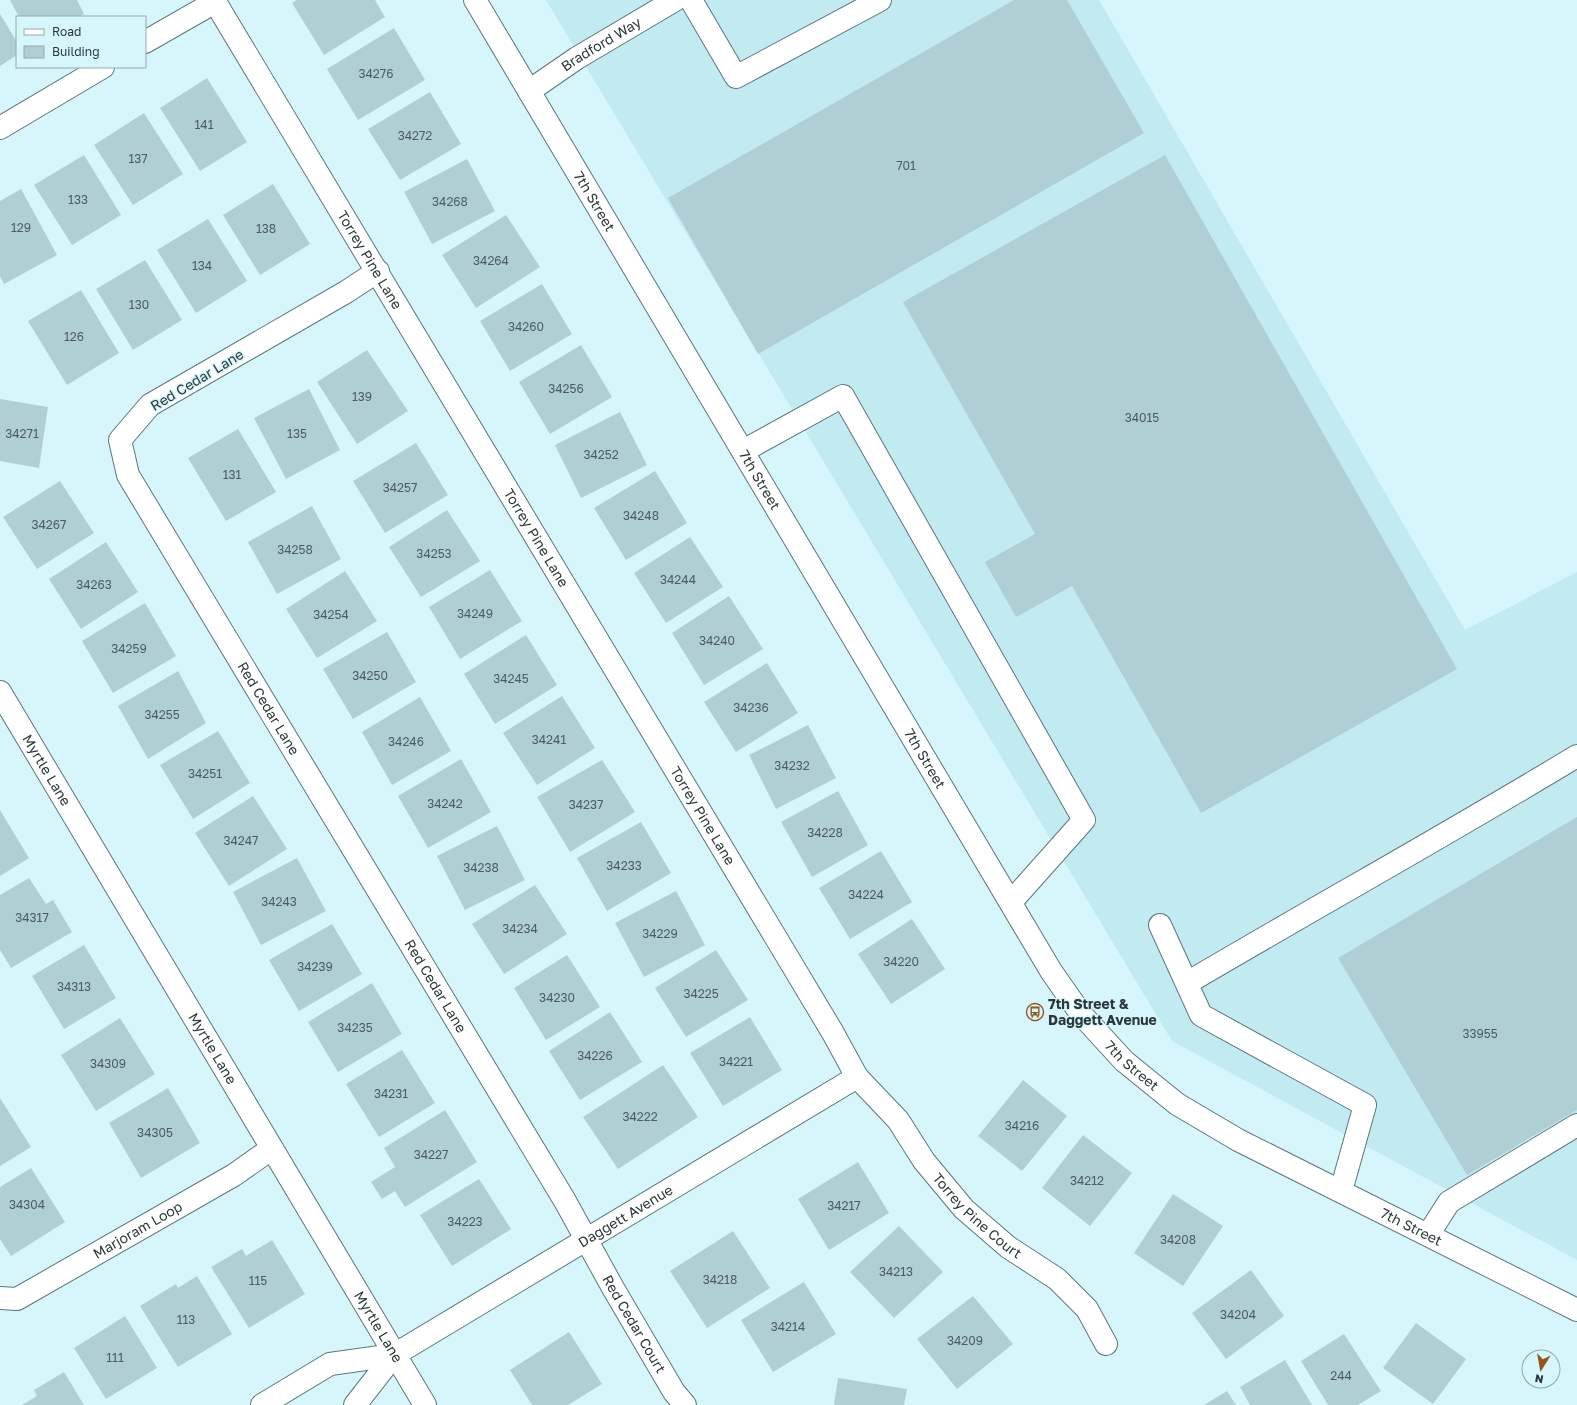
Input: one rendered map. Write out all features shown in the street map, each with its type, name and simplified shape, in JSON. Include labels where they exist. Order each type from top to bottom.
[{"type":"street","name":"7th Street","points":[[475,0],[1051,971],[1081,1014],[1124,1061],[1178,1104],[1238,1140],[1577,1310]]},
{"type":"street","name":"Bradford Way","points":[[529,91],[577,58],[675,0]]},
{"type":"street","points":[[692,0],[736,77],[880,0]]},
{"type":"street","points":[[146,41],[214,1]]},
{"type":"street","name":"Torrey Pine Lane","points":[[214,1],[378,271],[829,1026],[857,1077]]},
{"type":"street","points":[[0,128],[101,68]]},
{"type":"street","name":"Red Cedar Lane","points":[[378,271],[346,292],[150,405],[120,440],[128,475],[566,1201],[587,1240]]},
{"type":"street","points":[[743,452],[843,396],[1084,820],[1011,902]]},
{"type":"street","name":"Myrtle Lane","points":[[0,692],[271,1149],[425,1405]]},
{"type":"street","points":[[1187,984],[1307,912],[1460,826],[1577,756]]},
{"type":"street","points":[[1160,925],[1201,1015],[1365,1105],[1341,1191]]},
{"type":"street","name":"Daggett Avenue","points":[[355,1405],[394,1355],[857,1077]]},
{"type":"street","name":"Torrey Pine Court","points":[[857,1077],[898,1120],[924,1161],[964,1210],[1008,1247],[1057,1279],[1087,1309],[1106,1344]]},
{"type":"street","points":[[1428,1235],[1449,1202],[1577,1125]]},
{"type":"street","name":"Marjoram Loop","points":[[0,1298],[17,1299],[234,1175],[271,1149]]},
{"type":"street","name":"Red Cedar Court","points":[[587,1240],[674,1392],[685,1405]]},
{"type":"street","name":"Daggett Avenue","points":[[262,1405],[330,1364],[394,1355]]},
{"type":"shaded area","points":[[546,0],[1099,0],[1465,630],[1577,572],[1577,1260],[1172,1041]]},
{"type":"building","points":[[10,0],[77,0],[84,14],[80,16],[18,16]]},
{"type":"building","points":[[297,0],[375,0],[385,17],[324,55],[292,3]]},
{"type":"building","points":[[1014,0],[1067,0],[1144,133],[758,354],[668,198]]},
{"type":"building","points":[[0,14],[16,40],[16,56],[0,66]]},
{"type":"building","points":[[394,28],[425,80],[358,120],[327,69]]},
{"type":"building","points":[[207,78],[247,142],[200,171],[160,108]]},
{"type":"building","points":[[430,92],[461,144],[400,180],[368,129]]},
{"type":"building","points":[[144,113],[183,174],[133,205],[94,145]]},
{"type":"building","points":[[84,155],[121,215],[72,245],[34,185]]},
{"type":"building","points":[[1165,155],[1457,669],[1201,813],[1072,586],[1016,617],[985,562],[1035,534],[903,302]]},
{"type":"building","points":[[467,159],[495,211],[432,244],[404,192]]},
{"type":"building","points":[[273,184],[310,244],[260,275],[223,215]]},
{"type":"building","points":[[21,189],[57,255],[4,284],[0,276],[0,201]]},
{"type":"building","points":[[506,215],[540,267],[476,308],[442,255]]},
{"type":"building","points":[[208,219],[247,281],[196,313],[157,250]]},
{"type":"building","points":[[145,260],[182,320],[133,350],[96,289]]},
{"type":"building","points":[[542,284],[572,334],[510,371],[480,321]]},
{"type":"building","points":[[81,290],[119,353],[67,385],[28,321]]},
{"type":"building","points":[[581,345],[612,397],[550,434],[519,382]]},
{"type":"building","points":[[367,350],[408,411],[357,444],[317,382]]},
{"type":"building","points":[[309,389],[340,450],[286,479],[254,418]]},
{"type":"building","points":[[0,399],[48,407],[39,468],[0,461]]},
{"type":"building","points":[[620,412],[647,465],[581,498],[555,445]]},
{"type":"building","points":[[238,429],[276,492],[226,521],[188,458]]},
{"type":"building","points":[[416,443],[448,495],[385,533],[353,481]]},
{"type":"building","points":[[655,471],[687,523],[626,560],[594,508]]},
{"type":"building","points":[[60,481],[94,533],[37,569],[3,517]]},
{"type":"building","points":[[312,506],[341,559],[277,594],[248,542]]},
{"type":"building","points":[[447,510],[480,561],[421,597],[389,547]]},
{"type":"building","points":[[690,537],[723,587],[666,623],[634,573]]},
{"type":"building","points":[[106,542],[138,592],[81,629],[49,579]]},
{"type":"building","points":[[490,570],[522,621],[460,659],[429,607]]},
{"type":"building","points":[[345,571],[377,621],[317,658],[286,609]]},
{"type":"building","points":[[729,596],[763,649],[704,685],[672,633]]},
{"type":"building","points":[[145,603],[176,656],[113,693],[82,641]]},
{"type":"building","points":[[387,632],[416,682],[353,719],[323,669]]},
{"type":"building","points":[[526,635],[557,685],[495,724],[464,674]]},
{"type":"building","points":[[767,663],[798,713],[736,752],[704,702]]},
{"type":"building","points":[[178,671],[206,723],[148,759],[118,706]]},
{"type":"building","points":[[562,696],[595,748],[537,785],[503,733]]},
{"type":"building","points":[[420,697],[451,751],[392,785],[362,732]]},
{"type":"building","points":[[808,725],[836,778],[776,809],[749,755]]},
{"type":"building","points":[[218,731],[250,783],[193,819],[160,765]]},
{"type":"building","points":[[461,759],[491,812],[428,848],[398,796]]},
{"type":"building","points":[[602,760],[635,812],[570,852],[537,797]]},
{"type":"building","points":[[838,791],[868,845],[812,877],[781,822]]},
{"type":"building","points":[[253,796],[287,849],[229,886],[195,833]]},
{"type":"building","points":[[0,810],[29,858],[0,876]]},
{"type":"building","points":[[1577,817],[1577,1110],[1467,1175],[1338,958]]},
{"type":"building","points":[[641,822],[671,873],[607,911],[577,858]]},
{"type":"building","points":[[497,826],[525,880],[465,910],[437,856]]},
{"type":"building","points":[[881,851],[912,902],[850,939],[819,888]]},
{"type":"building","points":[[297,858],[326,911],[261,945],[233,892]]},
{"type":"building","points":[[29,878],[46,904],[53,900],[72,932],[11,968],[0,950],[0,895]]},
{"type":"building","points":[[535,885],[567,934],[504,974],[472,924]]},
{"type":"building","points":[[676,891],[705,945],[644,977],[615,923]]},
{"type":"building","points":[[912,919],[945,969],[891,1004],[858,954]]},
{"type":"building","points":[[332,924],[362,974],[299,1011],[269,960]]},
{"type":"building","points":[[84,945],[116,998],[64,1029],[32,976]]},
{"type":"building","points":[[716,950],[748,1000],[686,1037],[655,988]]},
{"type":"building","points":[[567,955],[600,1007],[546,1040],[514,988]]},
{"type":"building","points":[[372,983],[402,1034],[338,1072],[308,1022]]},
{"type":"building","points":[[610,1012],[642,1062],[580,1100],[549,1051]]},
{"type":"building","points":[[750,1017],[782,1070],[723,1106],[690,1053]]},
{"type":"building","points":[[120,1018],[155,1074],[96,1111],[61,1055]]},
{"type":"building","points":[[402,1050],[435,1103],[379,1137],[346,1084]]},
{"type":"building","points":[[663,1065],[698,1117],[618,1169],[583,1117]]},
{"type":"building","points":[[1023,1080],[1067,1116],[1022,1171],[978,1136]]},
{"type":"building","points":[[168,1088],[200,1143],[141,1178],[109,1123]]},
{"type":"building","points":[[0,1098],[31,1147],[0,1166]]},
{"type":"building","points":[[445,1110],[477,1162],[405,1207],[395,1191],[382,1199],[371,1182],[395,1167],[384,1148]]},
{"type":"building","points":[[1083,1135],[1132,1173],[1090,1226],[1042,1188]]},
{"type":"building","points":[[858,1162],[889,1213],[829,1250],[798,1199]]},
{"type":"building","points":[[31,1168],[65,1222],[11,1256],[0,1239],[0,1187]]},
{"type":"building","points":[[479,1179],[511,1229],[452,1266],[420,1215]]},
{"type":"building","points":[[1173,1194],[1223,1226],[1183,1286],[1134,1253]]},
{"type":"building","points":[[899,1226],[943,1272],[894,1318],[850,1272]]},
{"type":"building","points":[[733,1231],[770,1288],[707,1328],[670,1271]]},
{"type":"building","points":[[272,1240],[305,1294],[249,1328],[211,1267],[242,1249],[246,1256]]},
{"type":"building","points":[[1251,1270],[1284,1316],[1226,1359],[1192,1313]]},
{"type":"building","points":[[197,1276],[232,1334],[178,1367],[140,1306],[176,1284],[178,1288]]},
{"type":"building","points":[[804,1282],[836,1334],[773,1372],[741,1320]]},
{"type":"building","points":[[973,1296],[1013,1344],[957,1389],[917,1339]]},
{"type":"building","points":[[125,1316],[157,1368],[106,1399],[74,1348]]},
{"type":"building","points":[[1416,1323],[1466,1359],[1433,1404],[1383,1368]]},
{"type":"building","points":[[569,1332],[602,1384],[568,1405],[532,1405],[510,1370]]},
{"type":"building","points":[[1344,1334],[1381,1391],[1358,1405],[1328,1405],[1301,1361]]},
{"type":"building","points":[[1285,1360],[1312,1405],[1250,1405],[1240,1387]]},
{"type":"building","points":[[64,1372],[84,1405],[22,1405],[37,1396],[34,1390]]},
{"type":"building","points":[[838,1378],[907,1389],[904,1405],[834,1405]]},
{"type":"building","points":[[1227,1391],[1236,1405],[1204,1405]]},
{"type":"place","name":"7th Street & Daggett Avenue","points":[[1035,1012]]}]
